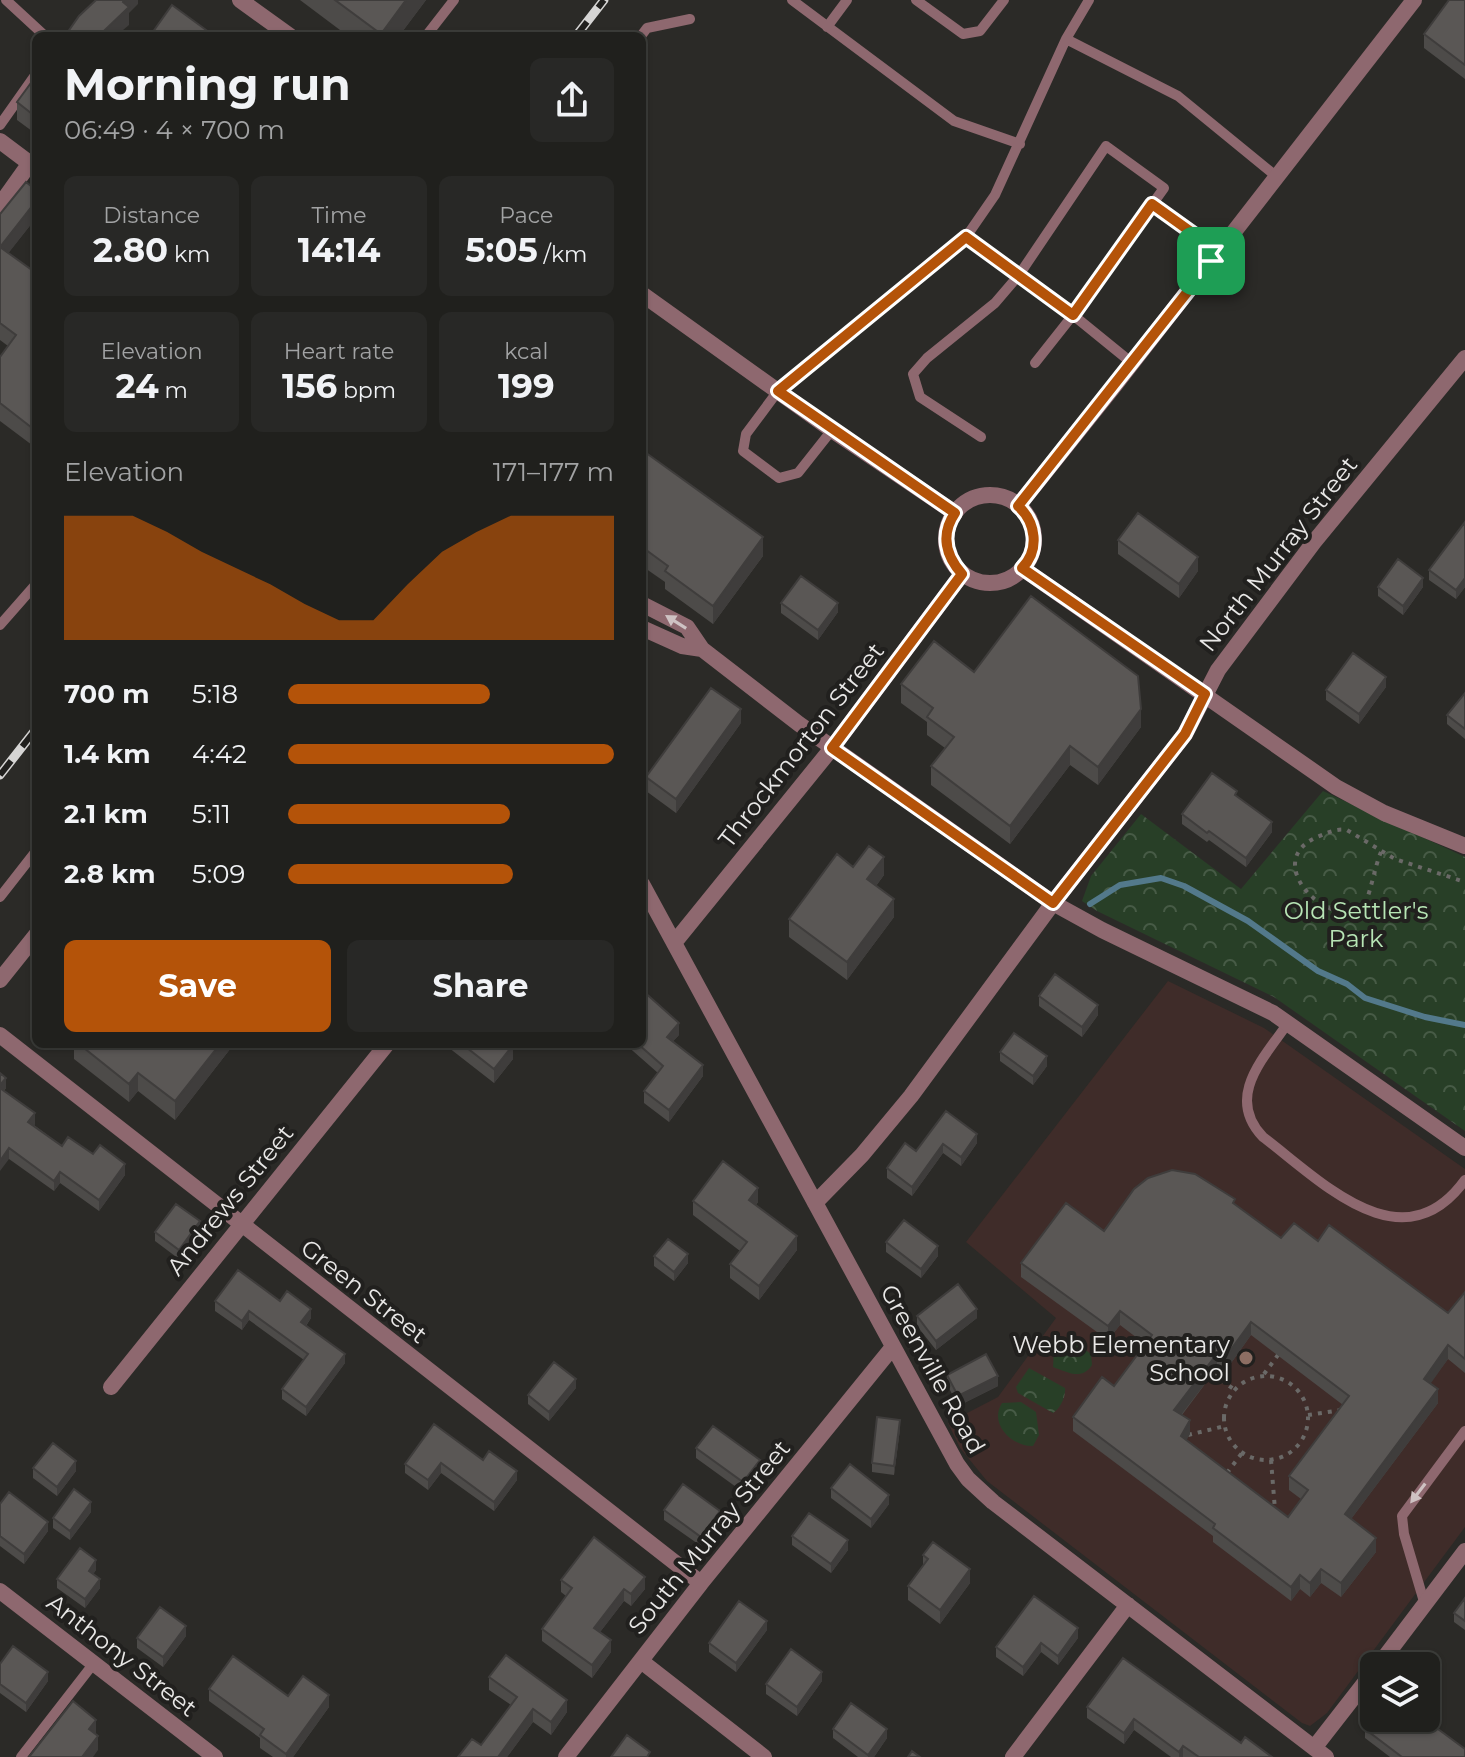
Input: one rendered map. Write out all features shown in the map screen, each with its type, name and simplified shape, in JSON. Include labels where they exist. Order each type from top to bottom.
[{"type":"street","points":[[240,0],[284,32]]},
{"type":"street","points":[[1018,506],[1414,0]]},
{"type":"street","points":[[0,141],[32,165]]},
{"type":"street","points":[[0,205],[32,167]]},
{"type":"street","points":[[646,297],[832,430],[955,513]]},
{"type":"street","name":"North Murray Street","points":[[1053,903],[1185,734],[1218,670],[1314,542],[1465,358]]},
{"type":"street","points":[[982,496],[996,496],[1018,506],[1030,521],[1034,535],[1033,550],[1022,568],[1004,581],[990,583],[975,581],[962,574],[947,549],[949,521],[955,513],[969,500],[982,496]]},
{"type":"street","points":[[1022,568],[1336,787],[1384,813],[1463,844]]},
{"type":"street","name":"Throckmorton Street","points":[[674,943],[832,748],[962,574]]},
{"type":"street","points":[[646,606],[687,627],[702,649],[832,748],[1053,903],[1102,930],[1233,992],[1288,1023],[1465,1148]]},
{"type":"street","points":[[646,630],[682,646],[702,649]]},
{"type":"street","name":"Greenville Road","points":[[646,891],[892,1348],[968,1479],[993,1502],[1320,1753]]},
{"type":"street","points":[[815,1203],[886,1127],[1053,903]]},
{"type":"street","points":[[0,980],[32,940]]},
{"type":"street","name":"Green Street","points":[[0,1035],[701,1583]]},
{"type":"street","name":"Andrews Street","points":[[111,1387],[384,1048]]},
{"type":"street","name":"South Murray Street","points":[[566,1757],[701,1583],[892,1348]]},
{"type":"street","points":[[1389,1652],[1465,1551]]},
{"type":"street","name":"Anthony Street","points":[[0,1591],[215,1757]]},
{"type":"street","points":[[1013,1757],[1128,1605]]},
{"type":"street","points":[[641,1661],[764,1757]]},
{"type":"street","points":[[1320,1753],[1360,1692]]},
{"type":"lane","points":[[6,0],[41,32]]},
{"type":"lane","points":[[429,32],[454,0]]},
{"type":"lane","points":[[792,0],[954,121],[1020,144]]},
{"type":"lane","points":[[827,27],[847,0]]},
{"type":"lane","points":[[917,0],[963,34],[980,31],[1004,0]]},
{"type":"lane","points":[[832,430],[798,473],[779,478],[743,451],[746,434],[778,391],[966,237],[995,195],[1066,39],[1089,0]]},
{"type":"lane","points":[[644,32],[647,28],[690,19]]},
{"type":"lane","points":[[1066,39],[1178,96],[1277,177]]},
{"type":"lane","points":[[0,125],[32,80]]},
{"type":"lane","points":[[981,437],[920,397],[913,374],[927,358],[995,303],[1019,275],[1106,146],[1164,188],[1035,363]]},
{"type":"lane","points":[[1152,204],[1219,252]]},
{"type":"lane","points":[[966,237],[1073,315],[1132,363]]},
{"type":"lane","points":[[0,625],[32,589]]},
{"type":"lane","points":[[0,897],[32,856]]},
{"type":"lane","points":[[1288,1023],[1248,1088],[1246,1114],[1251,1125],[1263,1137],[1352,1205],[1373,1214],[1398,1217],[1423,1213],[1445,1202],[1465,1180]]},
{"type":"lane","points":[[1425,1605],[1404,1534],[1402,1516],[1465,1431]]},
{"type":"lane","points":[[21,1757],[94,1663]]},
{"type":"path","points":[[1381,852],[1372,873],[1367,900],[1363,906],[1349,911],[1326,908],[1317,902],[1295,872],[1295,854],[1300,848],[1312,839],[1339,829],[1347,830],[1395,859],[1465,882]]},
{"type":"path","points":[[1263,1376],[1278,1355]]},
{"type":"path","points":[[1213,1374],[1235,1390]]},
{"type":"path","points":[[1263,1376],[1279,1377],[1291,1383],[1301,1394],[1308,1415],[1305,1436],[1297,1448],[1271,1460],[1256,1459],[1242,1453],[1233,1444],[1225,1426],[1225,1405],[1235,1390],[1252,1377],[1263,1376]]},
{"type":"path","points":[[1308,1415],[1341,1411],[1345,1406]]},
{"type":"path","points":[[1188,1435],[1225,1426]]},
{"type":"path","points":[[1221,1480],[1242,1453]]},
{"type":"path","points":[[1271,1460],[1275,1515]]},
{"type":"shaded area","name":"Webb Elementary School","points":[[1168,981],[1264,1028],[1465,1169],[1465,1527],[1372,1652],[1360,1652],[1360,1669],[1327,1713],[1310,1726],[1302,1723],[987,1481],[960,1448],[948,1423],[998,1397],[1056,1318],[966,1242]]},
{"type":"green space","name":"Old Settler's Park","points":[[1323,791],[1465,857],[1465,1131],[1274,997],[1082,901],[1091,876],[1141,814],[1241,889]]},
{"type":"green space","points":[[1069,1338],[1091,1354],[1092,1365],[1084,1373],[1074,1374],[1053,1367],[1054,1349],[1060,1340]]},
{"type":"green space","points":[[1029,1368],[1065,1388],[1062,1402],[1053,1413],[1018,1393],[1016,1387]]},
{"type":"green space","points":[[1021,1402],[1036,1412],[1039,1435],[1033,1446],[1011,1439],[998,1419],[1002,1403]]},
{"type":"building","points":[[96,0],[124,0],[129,7],[105,32],[68,32]]},
{"type":"building","points":[[335,0],[406,0],[382,32]]},
{"type":"building","points":[[1449,0],[1465,0],[1465,65],[1424,34]]},
{"type":"building","points":[[172,5],[209,32],[153,32]]},
{"type":"building","points":[[32,81],[32,114],[17,102]]},
{"type":"building","points":[[26,182],[32,187],[32,206],[0,247],[0,214]]},
{"type":"building","points":[[0,247],[32,270],[32,428],[0,403],[0,357],[16,335],[0,323]]},
{"type":"building","points":[[646,453],[763,537],[713,606],[665,571],[668,566],[646,550]]},
{"type":"building","points":[[1138,513],[1198,557],[1179,584],[1118,540]]},
{"type":"building","points":[[1465,522],[1465,578],[1456,590],[1429,570]]},
{"type":"building","points":[[1398,559],[1423,578],[1403,606],[1378,587]]},
{"type":"building","points":[[801,576],[838,603],[818,630],[781,603]]},
{"type":"building","points":[[1031,596],[1138,676],[1141,709],[1098,767],[1070,746],[1010,826],[931,766],[954,737],[927,717],[933,708],[901,684],[934,641],[974,672]]},
{"type":"building","points":[[1353,653],[1386,677],[1359,714],[1326,690]]},
{"type":"building","points":[[711,688],[741,709],[676,799],[646,777]]},
{"type":"building","points":[[1465,693],[1465,729],[1447,715]]},
{"type":"building","points":[[1212,773],[1237,791],[1235,795],[1272,822],[1246,858],[1182,814]]},
{"type":"building","points":[[869,846],[884,857],[867,879],[894,899],[847,962],[789,919],[837,854],[853,867]]},
{"type":"building","points":[[1055,974],[1098,1005],[1082,1027],[1039,996]]},
{"type":"building","points":[[646,994],[679,1023],[667,1037],[703,1065],[669,1110],[644,1091],[663,1066],[643,1048],[646,1048]]},
{"type":"building","points":[[1014,1033],[1047,1056],[1033,1076],[1000,1052]]},
{"type":"building","points":[[84,1048],[217,1048],[175,1101],[138,1073],[129,1084]]},
{"type":"building","points":[[467,1048],[511,1048],[494,1069]]},
{"type":"building","points":[[0,1088],[35,1113],[28,1122],[62,1146],[68,1137],[93,1154],[100,1145],[125,1164],[99,1200],[60,1172],[54,1181],[9,1148],[0,1161]]},
{"type":"building","points":[[946,1111],[977,1134],[961,1157],[943,1144],[912,1187],[887,1168],[905,1143],[916,1151]]},
{"type":"building","points":[[723,1161],[758,1188],[749,1200],[797,1236],[759,1286],[730,1264],[747,1242],[693,1201]]},
{"type":"building","points":[[1172,1170],[1195,1174],[1235,1199],[1233,1203],[1281,1238],[1294,1223],[1318,1241],[1329,1225],[1448,1313],[1465,1292],[1465,1359],[1448,1345],[1424,1379],[1438,1389],[1345,1514],[1376,1538],[1341,1583],[1321,1569],[1310,1583],[1300,1575],[1291,1587],[1213,1528],[1215,1524],[1073,1417],[1102,1377],[1114,1386],[1152,1335],[1120,1311],[1108,1326],[1021,1263],[1066,1203],[1104,1231],[1134,1189],[1148,1178]],"holes":[[[1251,1322],[1349,1396],[1289,1476],[1308,1490],[1288,1517],[1181,1436],[1190,1420],[1174,1410],[1217,1354],[1224,1359]]]},
{"type":"building","points":[[176,1204],[200,1221],[179,1250],[155,1232]]},
{"type":"building","points":[[904,1220],[938,1246],[921,1269],[886,1242]]},
{"type":"building","points":[[668,1239],[688,1254],[674,1272],[654,1256]]},
{"type":"building","points":[[238,1270],[280,1301],[287,1291],[311,1309],[301,1322],[345,1354],[306,1407],[282,1389],[308,1354],[249,1311],[242,1321],[215,1301]]},
{"type":"building","points":[[958,1284],[977,1309],[936,1341],[917,1316]]},
{"type":"building","points":[[986,1354],[998,1376],[958,1396],[947,1375]]},
{"type":"building","points":[[554,1362],[576,1379],[549,1412],[528,1395]]},
{"type":"building","points":[[877,1417],[900,1420],[894,1466],[872,1463]]},
{"type":"building","points":[[434,1424],[483,1460],[489,1451],[517,1471],[494,1502],[441,1463],[428,1480],[405,1464]]},
{"type":"building","points":[[713,1426],[760,1460],[743,1482],[696,1448]]},
{"type":"building","points":[[53,1443],[76,1461],[57,1487],[33,1468]]},
{"type":"building","points":[[850,1464],[889,1495],[871,1519],[831,1488]]},
{"type":"building","points":[[683,1484],[720,1511],[701,1537],[664,1510]]},
{"type":"building","points":[[74,1489],[91,1502],[70,1531],[53,1518]]},
{"type":"building","points":[[9,1492],[48,1522],[24,1554],[0,1536],[0,1504]]},
{"type":"building","points":[[809,1513],[848,1540],[831,1564],[792,1536]]},
{"type":"building","points":[[594,1537],[645,1577],[631,1594],[624,1589],[594,1628],[611,1640],[592,1665],[542,1629],[572,1588],[561,1580]]},
{"type":"building","points":[[933,1542],[970,1569],[940,1610],[908,1586],[928,1559],[923,1555]]},
{"type":"building","points":[[80,1548],[96,1560],[89,1571],[100,1579],[85,1599],[57,1579]]},
{"type":"building","points":[[1034,1596],[1078,1628],[1058,1656],[1041,1643],[1023,1667],[996,1647]]},
{"type":"building","points":[[1465,1598],[1465,1621],[1454,1613]]},
{"type":"building","points":[[739,1601],[767,1621],[736,1663],[709,1643]]},
{"type":"building","points":[[160,1607],[186,1626],[163,1657],[137,1638]]},
{"type":"building","points":[[13,1646],[48,1672],[26,1703],[0,1684],[0,1664]]},
{"type":"building","points":[[791,1649],[822,1672],[797,1707],[766,1684]]},
{"type":"building","points":[[506,1655],[567,1700],[551,1722],[533,1709],[498,1757],[458,1757],[472,1739],[481,1745],[517,1697],[489,1677]]},
{"type":"building","points":[[233,1656],[288,1696],[303,1676],[329,1695],[286,1754],[260,1735],[264,1729],[209,1689]]},
{"type":"building","points":[[1123,1658],[1241,1743],[1245,1737],[1272,1757],[1199,1757],[1183,1746],[1179,1752],[1134,1719],[1124,1733],[1087,1707]]},
{"type":"building","points":[[73,1701],[96,1720],[89,1729],[98,1736],[82,1757],[29,1757]]},
{"type":"building","points":[[851,1703],[887,1729],[868,1755],[833,1729]]},
{"type":"building","points":[[1440,1731],[1465,1749],[1465,1757],[1402,1757],[1369,1732]]},
{"type":"building","points":[[627,1735],[650,1752],[647,1757],[611,1757]]},
{"type":"waterway","points":[[1090,904],[1120,885],[1161,878],[1184,886],[1248,921],[1318,971],[1347,984],[1365,998],[1425,1017],[1465,1025]]},
{"type":"railway","points":[[579,32],[604,0]]},
{"type":"railway","points":[[0,775],[32,734]]},
{"type":"place","name":"Webb Elementary School","points":[[1246,1358]]},
{"type":"route","points":[[1152,204],[1219,252],[1211,261],[1018,506],[1030,521],[1034,535],[1033,550],[1022,568],[1205,694],[1185,734],[1053,903],[832,748],[962,574],[947,549],[949,521],[955,513],[778,391],[966,237],[1073,315],[1152,204]]}]
